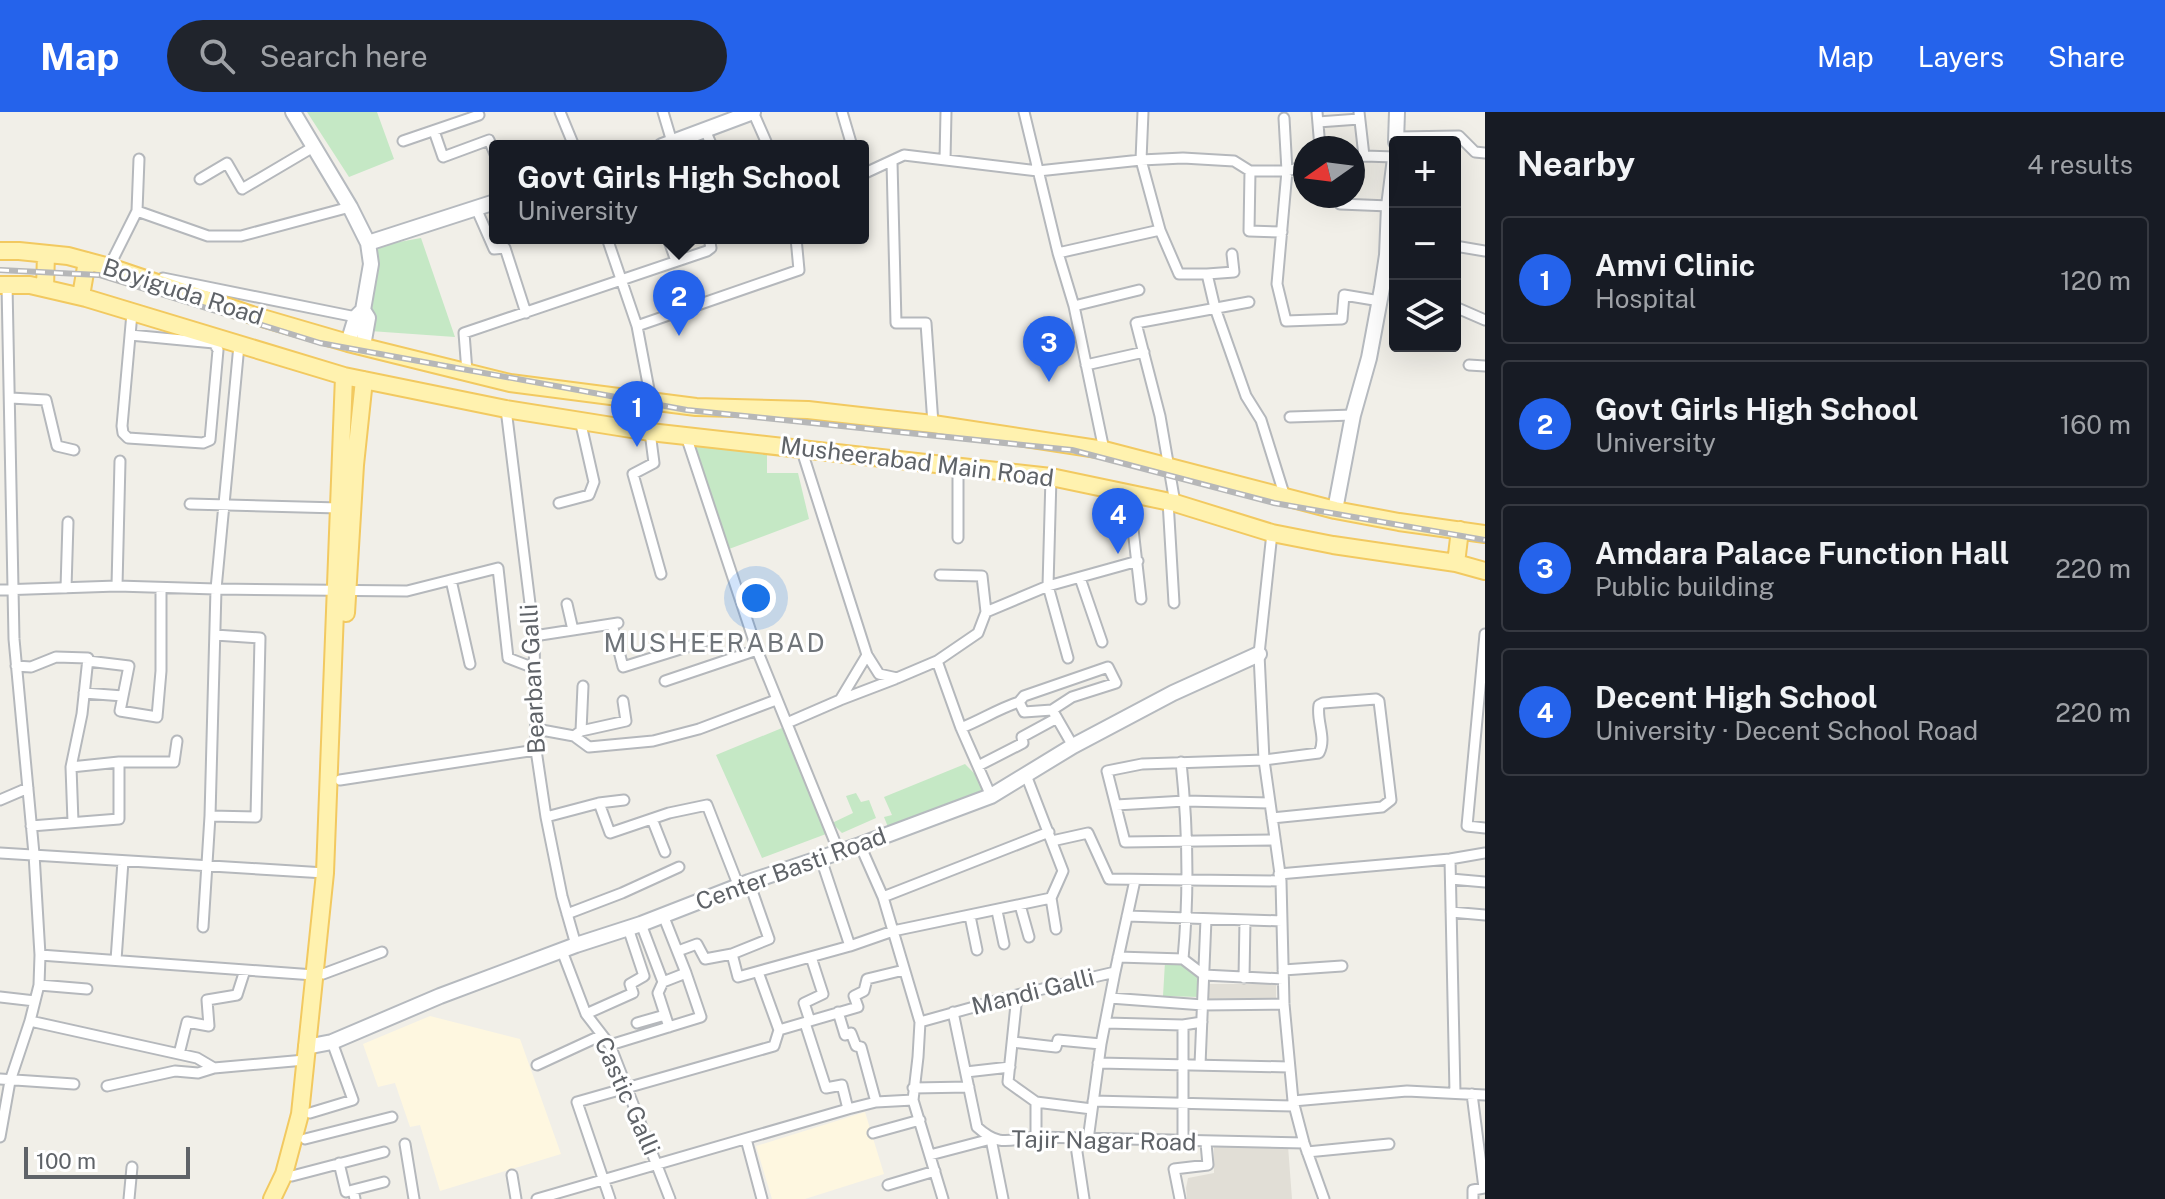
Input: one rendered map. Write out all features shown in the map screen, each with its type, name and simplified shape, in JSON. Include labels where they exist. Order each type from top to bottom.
[{"type":"main road","name":"Boyiguda Road","points":[[0,251],[68,256],[87,261],[356,345]]},
{"type":"main road","points":[[45,288],[46,254]]},
{"type":"main road","points":[[81,296],[87,261]]},
{"type":"main road","name":"Boyiguda Road","points":[[4,285],[30,285],[81,296],[132,313],[168,331],[239,345],[344,376]]},
{"type":"main road","name":"Musheerabad Main Road","points":[[356,345],[510,383],[696,407],[808,410],[933,424],[1104,450],[1335,510],[1485,534]]},
{"type":"main road","points":[[436,394],[442,366]]},
{"type":"main road","name":"Musheerabad Main Road","points":[[344,376],[506,409],[650,432],[1051,477],[1172,502],[1272,533],[1456,563],[1485,571]]},
{"type":"main road","points":[[272,1199],[295,1140],[335,874],[342,685],[339,508],[344,376]]},
{"type":"main road","points":[[319,974],[341,591],[364,380]]},
{"type":"main road","points":[[545,415],[550,388]]},
{"type":"main road","points":[[573,391],[575,419]]},
{"type":"main road","points":[[1456,563],[1460,530]]},
{"type":"main road","points":[[282,1199],[305,1139],[310,1113],[308,1051]]},
{"type":"street","points":[[293,112],[368,243],[371,264],[356,345]]},
{"type":"street","points":[[560,112],[572,140]]},
{"type":"street","points":[[663,112],[666,140]]},
{"type":"street","points":[[678,140],[753,112],[765,140]]},
{"type":"street","points":[[842,112],[850,140]]},
{"type":"street","points":[[945,160],[946,112]]},
{"type":"street","points":[[1024,112],[1074,306],[1104,450]]},
{"type":"street","points":[[1143,112],[1141,160],[1160,230],[1179,274],[1234,272],[1232,254]]},
{"type":"street","points":[[1396,136],[1397,112]]},
{"type":"street","points":[[403,141],[479,115]]},
{"type":"street","points":[[1318,117],[1359,116],[1362,136]]},
{"type":"street","points":[[1284,118],[1287,171],[1277,284],[1286,321],[1342,319],[1344,295],[1380,301]]},
{"type":"street","points":[[705,130],[709,140]]},
{"type":"street","points":[[434,131],[443,157],[489,140]]},
{"type":"street","points":[[1461,138],[1475,152],[1485,153]]},
{"type":"street","points":[[200,179],[227,163],[242,189],[315,146]]},
{"type":"street","points":[[869,172],[904,155],[1038,171],[1183,158],[1234,161],[1250,171],[1293,169]]},
{"type":"street","points":[[1365,156],[1389,158]]},
{"type":"street","points":[[139,159],[137,211],[111,268],[360,313]]},
{"type":"street","points":[[892,162],[896,323],[926,323],[933,424]]},
{"type":"street","points":[[1250,171],[1249,231],[1282,232]]},
{"type":"street","points":[[368,243],[489,204]]},
{"type":"street","points":[[1365,205],[1389,206]]},
{"type":"street","points":[[137,211],[208,236],[241,236],[350,207]]},
{"type":"street","points":[[476,208],[489,238]]},
{"type":"street","points":[[1058,253],[1160,230]]},
{"type":"street","points":[[492,244],[494,249],[505,248],[526,313]]},
{"type":"street","points":[[609,244],[637,326],[651,400]]},
{"type":"street","points":[[670,244],[676,261]]},
{"type":"street","points":[[467,372],[464,333],[676,261],[711,248],[710,244]]},
{"type":"street","points":[[637,326],[799,270],[797,244]]},
{"type":"street","points":[[1461,247],[1485,251]]},
{"type":"street","points":[[1335,510],[1353,415],[1389,266]]},
{"type":"street","points":[[1207,274],[1215,308],[1246,396],[1261,420],[1285,497]]},
{"type":"street","points":[[0,1133],[5,1080],[30,1021],[39,985],[40,955],[14,639],[11,398],[4,285]]},
{"type":"street","points":[[1074,306],[1139,290]]},
{"type":"street","points":[[1174,603],[1170,468],[1136,323],[1249,302]]},
{"type":"street","points":[[1461,310],[1485,320]]},
{"type":"street","points":[[130,335],[168,331],[217,346],[210,440],[203,443],[128,438],[123,433],[130,335],[132,313]]},
{"type":"street","points":[[203,927],[210,816],[216,589],[239,345]]},
{"type":"street","points":[[1086,365],[1144,352]]},
{"type":"street","points":[[1469,365],[1485,366]]},
{"type":"street","points":[[11,398],[46,400],[57,446],[74,450]]},
{"type":"street","name":"Bearban Galli","points":[[506,409],[534,636],[536,750],[546,817],[576,945]]},
{"type":"street","points":[[1290,417],[1353,415]]},
{"type":"street","points":[[559,503],[589,495],[594,482],[575,419]]},
{"type":"street","points":[[650,432],[654,463],[633,474],[661,574]]},
{"type":"street","points":[[686,436],[757,650],[839,852]]},
{"type":"street","points":[[0,444],[11,444]]},
{"type":"street","points":[[801,448],[867,655],[879,674],[897,678]]},
{"type":"street","points":[[117,586],[120,461]]},
{"type":"street","points":[[958,467],[958,538]]},
{"type":"street","points":[[1051,477],[1048,586],[1068,658]]},
{"type":"street","points":[[1129,494],[1141,599]]},
{"type":"street","points":[[190,504],[339,508]]},
{"type":"street","points":[[66,588],[68,522]]},
{"type":"street","points":[[1272,533],[1259,654],[1264,760],[1280,878],[1284,1004],[1293,1103],[1324,1199]]},
{"type":"street","points":[[986,612],[1048,586],[1138,561]]},
{"type":"street","points":[[0,590],[117,586],[407,591],[498,568],[508,658],[534,668]]},
{"type":"street","points":[[787,723],[937,661],[978,633],[986,612],[982,576],[940,575]]},
{"type":"street","points":[[1080,578],[1102,642]]},
{"type":"street","points":[[451,580],[470,664]]},
{"type":"street","points":[[16,666],[31,667],[56,657],[88,658],[88,661],[129,666],[120,711],[157,717],[161,671],[161,588]]},
{"type":"street","points":[[567,604],[573,630]]},
{"type":"street","points":[[534,636],[615,623],[623,667],[706,641]]},
{"type":"street","points":[[1485,634],[1467,826],[1485,828]]},
{"type":"street","points":[[210,816],[256,817],[260,638],[215,635]]},
{"type":"street","points":[[0,640],[14,639]]},
{"type":"street","points":[[665,681],[757,650]]},
{"type":"street","name":"Center Basti Road","points":[[308,1051],[440,996],[576,945],[991,796],[1073,746],[1205,677],[1259,654]]},
{"type":"street","points":[[840,700],[867,655]]},
{"type":"street","points":[[73,822],[71,767],[88,661]]},
{"type":"street","points":[[937,661],[961,728],[991,796]]},
{"type":"street","points":[[961,728],[999,708],[1019,702],[1024,696],[1108,667],[1116,683],[1072,697],[1022,737],[1023,743],[978,766]]},
{"type":"street","points":[[1066,681],[1072,697]]},
{"type":"street","points":[[583,686],[578,734],[589,747],[653,741],[699,729],[776,700]]},
{"type":"street","points":[[84,693],[123,696]]},
{"type":"street","points":[[536,729],[578,734],[626,721],[623,701]]},
{"type":"street","points":[[1272,818],[1382,807],[1391,800],[1379,701],[1319,705],[1323,741],[1323,749],[1319,753],[1264,760],[1142,764],[1107,771],[1125,842],[1275,840]]},
{"type":"street","points":[[1019,702],[1024,712],[1054,714]]},
{"type":"street","points":[[1054,714],[1073,746]]},
{"type":"street","points":[[71,767],[119,762],[174,762],[177,741]]},
{"type":"street","points":[[340,780],[536,750]]},
{"type":"street","points":[[31,826],[119,819],[119,762]]},
{"type":"street","points":[[1181,762],[1188,880],[1183,959]]},
{"type":"street","points":[[1026,775],[1063,871],[1051,898],[1056,929]]},
{"type":"street","points":[[0,800],[28,788]]},
{"type":"street","points":[[546,817],[624,800]]},
{"type":"street","points":[[1116,805],[1185,801],[1270,803]]},
{"type":"street","points":[[599,803],[610,833],[669,813],[707,805],[769,939],[732,954],[705,959],[697,944],[678,951]]},
{"type":"street","points":[[652,819],[665,852]]},
{"type":"street","points":[[883,897],[1050,836],[1088,833],[1109,879],[1280,878],[1485,853]]},
{"type":"street","points":[[860,845],[883,897],[920,1022],[913,1100],[943,1199]]},
{"type":"street","points":[[0,853],[325,873]]},
{"type":"street","points":[[821,859],[850,946]]},
{"type":"street","points":[[1450,859],[1455,1093]]},
{"type":"street","points":[[116,960],[123,861]]},
{"type":"street","points":[[567,914],[679,867]]},
{"type":"street","points":[[1451,879],[1485,882]]},
{"type":"street","name":"Mandi Galli","points":[[920,1022],[1115,972],[1135,880]]},
{"type":"street","points":[[732,954],[738,977],[893,931],[1051,898]]},
{"type":"street","points":[[1020,905],[1029,937]]},
{"type":"street","points":[[997,911],[1004,944]]},
{"type":"street","points":[[1451,912],[1485,915]]},
{"type":"street","points":[[610,1045],[701,1017],[663,915]]},
{"type":"street","points":[[970,916],[977,950]]},
{"type":"street","points":[[1127,916],[1282,921]]},
{"type":"street","points":[[1200,1065],[1206,919]]},
{"type":"street","points":[[1244,978],[1245,920]]},
{"type":"street","points":[[634,926],[663,982]]},
{"type":"street","points":[[586,1014],[633,993],[630,984],[644,976],[634,926]]},
{"type":"street","name":"Castic Galli","points":[[562,951],[586,1014],[610,1045],[670,1199]]},
{"type":"street","points":[[40,955],[319,974],[382,952]]},
{"type":"street","points":[[811,957],[823,994],[804,1003],[808,1022],[826,1088],[842,1085],[848,1109]]},
{"type":"street","points":[[1118,957],[1183,959],[1204,975],[1244,978],[1342,966]]},
{"type":"street","points":[[179,1054],[187,1022],[209,1026],[207,1000],[237,995],[245,970]]},
{"type":"street","points":[[779,1030],[858,1007],[854,996],[864,991],[867,979],[904,970]]},
{"type":"street","points":[[610,1199],[577,1102],[774,1046],[779,1030],[758,972]]},
{"type":"street","points":[[1088,1140],[1115,972]]},
{"type":"street","points":[[669,1027],[658,993],[663,982],[686,973]]},
{"type":"street","points":[[39,985],[87,989]]},
{"type":"street","points":[[1017,995],[1008,1082],[1036,1102],[1093,1105],[1293,1103],[1407,1091],[1485,1095]]},
{"type":"street","points":[[0,997],[35,1001]]},
{"type":"street","points":[[1110,998],[1203,1005],[1284,1004]]},
{"type":"street","points":[[838,1012],[845,1035],[851,1033],[856,1046],[861,1047],[876,1102]]},
{"type":"street","name":"Tajir Nagar Road","points":[[953,1012],[977,1127],[991,1139],[1036,1137],[1183,1141],[1306,1148],[1389,1144]]},
{"type":"street","points":[[637,1023],[665,1015]]},
{"type":"street","points":[[30,1021],[197,1058],[214,1068]]},
{"type":"street","points":[[1106,1023],[1183,1025],[1202,1022]]},
{"type":"street","points":[[1183,1025],[1183,1141]]},
{"type":"street","points":[[537,1065],[602,1035]]},
{"type":"street","points":[[1013,1042],[1056,1047],[1058,1040],[1101,1044]]},
{"type":"street","points":[[310,1113],[353,1100],[332,1042]]},
{"type":"street","points":[[107,1086],[175,1071],[198,1073],[308,1051]]},
{"type":"street","points":[[1098,1063],[1289,1067]]},
{"type":"street","points":[[966,1072],[1010,1067]]},
{"type":"street","points":[[5,1080],[74,1084]]},
{"type":"street","points":[[913,1088],[969,1087]]},
{"type":"street","points":[[1472,1094],[1484,1188],[1473,1190],[1473,1199]]},
{"type":"street","points":[[537,1199],[565,1195],[657,1163],[848,1109],[876,1102],[913,1100]]},
{"type":"street","points":[[1036,1102],[1036,1137]]},
{"type":"street","points":[[305,1139],[392,1117]]},
{"type":"street","points":[[873,1133],[920,1120]]},
{"type":"street","points":[[746,1139],[762,1199]]},
{"type":"street","points":[[930,1155],[991,1139],[1003,1199]]},
{"type":"street","points":[[1075,1139],[1084,1199]]},
{"type":"street","points":[[1180,1199],[1174,1169],[1208,1165],[1206,1143]]},
{"type":"street","points":[[405,1144],[414,1199]]},
{"type":"street","points":[[292,1176],[384,1152]]},
{"type":"street","points":[[339,1163],[346,1192],[354,1195],[384,1182]]},
{"type":"street","points":[[129,1199],[132,1167]]},
{"type":"street","points":[[888,1185],[935,1171]]},
{"type":"street","points":[[512,1175],[516,1199]]},
{"type":"shaded area","points":[[1207,984],[1276,984],[1276,1001],[1207,1001]]},
{"type":"shaded area","points":[[430,1016],[520,1039],[561,1154],[440,1191],[420,1125],[410,1127],[395,1083],[378,1087],[363,1044]]},
{"type":"shaded area","points":[[865,1112],[884,1174],[805,1199],[772,1199],[756,1146]]},
{"type":"shaded area","points":[[1214,1146],[1288,1146],[1292,1199],[1187,1199],[1188,1178],[1214,1173]]},
{"type":"green space","points":[[307,112],[377,112],[394,159],[349,177]]},
{"type":"green space","points":[[421,238],[455,337],[370,331],[377,246]]},
{"type":"green space","points":[[697,435],[767,440],[767,473],[798,473],[809,519],[729,549],[693,447]]},
{"type":"green space","points":[[782,728],[826,834],[762,858],[716,755]]},
{"type":"green space","points":[[965,764],[977,776],[983,790],[890,832],[884,817],[892,815],[884,797]]},
{"type":"green space","points":[[856,793],[861,802],[869,800],[876,818],[842,833],[832,823],[853,813],[846,796]]},
{"type":"green space","points":[[1165,962],[1185,964],[1200,976],[1199,997],[1163,996]]},
{"type":"railway","points":[[0,270],[99,275],[320,343],[687,410],[1072,450],[1274,503],[1485,540]]},
{"type":"place","name":"Govt Girls High School","points":[[679,336]]},
{"type":"place","name":"Amdara Palace Function Hall","points":[[1049,382]]},
{"type":"place","name":"Amvi Clinic","points":[[637,447]]},
{"type":"place","name":"Decent High School","points":[[1118,554]]},
{"type":"district","name":"MUSHEERABAD","points":[[715,643]]}]
